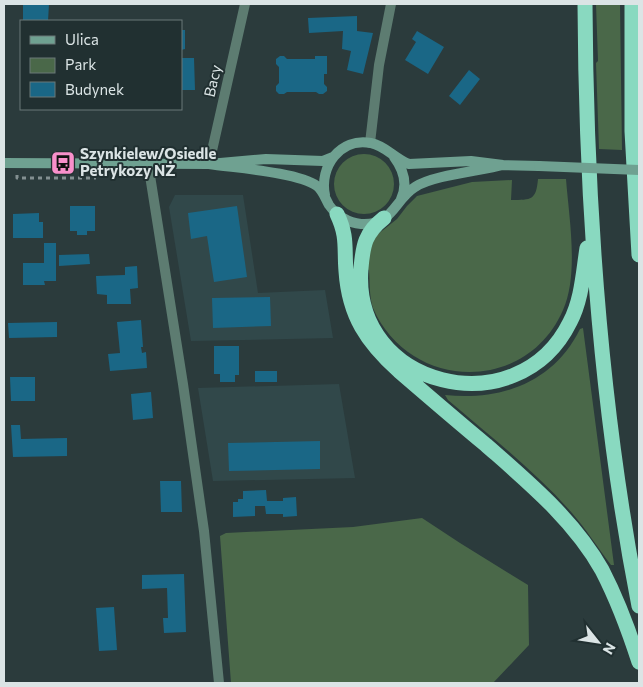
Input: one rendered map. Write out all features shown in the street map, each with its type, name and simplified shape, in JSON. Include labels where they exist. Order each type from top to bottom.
[{"type":"highway","points":[[585,4],[586,100],[591,220],[604,381],[617,478],[639,606]]},
{"type":"highway","points":[[632,4],[632,126],[639,255]]},
{"type":"highway","points":[[632,126],[639,82]]},
{"type":"highway","points":[[337,214],[344,228],[346,243],[345,269],[349,298],[354,314],[368,340],[399,371],[528,481],[552,506],[578,537],[601,570],[627,625],[639,662]]},
{"type":"highway","points":[[384,218],[369,232],[364,245],[361,294],[368,318],[374,330],[389,350],[413,369],[431,378],[457,384],[492,382],[514,375],[526,370],[552,349],[570,324],[577,307],[591,220]]},
{"type":"main road","points":[[503,165],[431,180],[416,185],[384,218],[372,223],[360,224],[348,221],[337,214],[330,206],[323,188],[325,171],[333,157],[350,145],[360,143],[370,143],[382,147],[409,164],[471,161],[503,165],[639,170]]},
{"type":"main road","points":[[393,155],[403,173],[403,195],[398,204]]},
{"type":"main road","points":[[4,163],[209,164],[266,159],[322,160],[333,157]]},
{"type":"main road","points":[[209,164],[276,173],[296,178],[315,184],[325,196]]},
{"type":"street","name":"Bacy","points":[[209,164],[245,4]]},
{"type":"street","points":[[370,143],[379,65],[392,4]]},
{"type":"street","points":[[148,163],[204,531],[218,683]]},
{"type":"shaded area","points":[[175,195],[243,195],[258,293],[325,290],[333,338],[191,341],[169,207]]},
{"type":"shaded area","points":[[339,384],[355,478],[213,481],[198,388]]},
{"type":"green space","points":[[596,4],[620,4],[622,150],[599,149]]},
{"type":"green space","points":[[364,154],[381,159],[389,167],[394,184],[389,201],[381,209],[364,214],[347,209],[339,201],[334,184],[339,167],[347,159]]},
{"type":"green space","points":[[538,179],[566,179],[572,246],[571,280],[568,296],[563,310],[546,338],[523,357],[496,369],[468,372],[439,368],[413,355],[390,335],[373,308],[370,294],[369,270],[364,267],[373,238],[397,219],[417,196],[472,182],[512,180],[511,200],[524,200],[534,195]]},
{"type":"green space","points":[[583,328],[614,565],[611,565],[577,519],[558,498],[512,454],[448,400],[445,395],[486,395],[506,391],[524,384],[541,375],[556,363],[580,329]]},
{"type":"green space","points":[[422,518],[528,585],[529,645],[493,683],[231,683],[220,536],[226,533],[353,527]]},
{"type":"building","points":[[23,4],[49,4],[48,20],[23,20]]},
{"type":"building","points":[[357,16],[357,31],[373,33],[363,74],[347,70],[351,51],[342,49],[343,31],[309,33],[308,18]]},
{"type":"building","points":[[182,30],[185,30],[185,49],[182,50]]},
{"type":"building","points":[[417,31],[444,47],[428,74],[405,60],[416,42],[412,39]]},
{"type":"building","points":[[284,56],[287,59],[315,59],[315,56],[327,56],[327,74],[324,74],[324,84],[327,87],[327,91],[323,94],[316,92],[287,92],[279,94],[276,91],[276,86],[279,83],[279,67],[276,64],[276,59]]},
{"type":"building","points":[[182,58],[194,58],[195,90],[182,90]]},
{"type":"building","points":[[469,70],[480,79],[460,105],[449,96]]},
{"type":"building","points":[[70,206],[95,206],[95,231],[87,231],[87,235],[77,235],[77,231],[70,231]]},
{"type":"building","points":[[237,206],[247,277],[214,282],[207,236],[191,239],[188,213]]},
{"type":"building","points":[[39,213],[39,222],[43,222],[43,238],[13,238],[13,214]]},
{"type":"building","points":[[44,243],[56,243],[56,281],[44,281],[45,285],[23,285],[23,263],[44,263]]},
{"type":"building","points":[[89,254],[90,264],[59,266],[59,255]]},
{"type":"building","points":[[137,266],[138,288],[130,289],[131,304],[107,304],[107,295],[97,294],[96,276],[125,275],[125,267]]},
{"type":"building","points":[[270,297],[271,326],[213,328],[212,298]]},
{"type":"building","points":[[141,320],[143,347],[141,347],[142,353],[146,352],[147,368],[110,371],[108,354],[120,353],[117,322]]},
{"type":"building","points":[[57,322],[57,337],[9,338],[8,323]]},
{"type":"building","points":[[214,346],[239,346],[239,375],[235,375],[235,382],[220,382],[220,374],[214,374]]},
{"type":"building","points":[[255,371],[277,371],[277,382],[255,382]]},
{"type":"building","points":[[10,377],[35,377],[35,401],[11,401]]},
{"type":"building","points":[[151,392],[153,418],[133,420],[131,394]]},
{"type":"building","points":[[11,425],[20,425],[21,439],[67,438],[67,456],[13,457]]},
{"type":"building","points":[[320,441],[320,469],[229,471],[228,443]]},
{"type":"building","points":[[160,481],[181,481],[182,512],[161,512]]},
{"type":"building","points":[[266,490],[267,501],[283,501],[283,498],[296,497],[297,516],[283,517],[283,514],[266,514],[265,506],[255,506],[255,516],[233,517],[233,502],[243,499],[243,491]]},
{"type":"building","points":[[184,574],[186,632],[164,633],[163,618],[168,618],[167,588],[142,589],[142,575]]},
{"type":"building","points":[[114,607],[117,650],[99,651],[96,608]]},
{"type":"place","name":"Szynkielew/Osiedle Petrykozy NŻ","points":[[63,163]]}]
